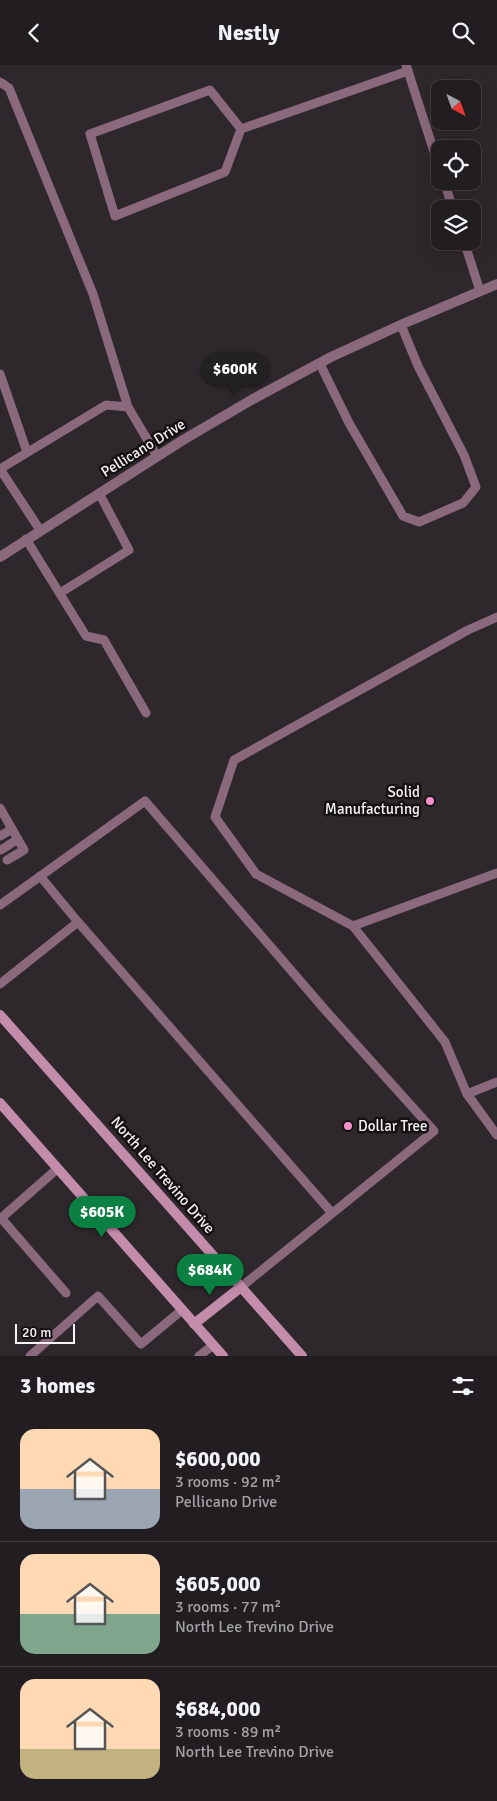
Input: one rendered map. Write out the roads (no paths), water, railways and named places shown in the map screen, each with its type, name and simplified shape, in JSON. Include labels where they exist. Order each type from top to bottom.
[{"type":"main road","name":"North Lee Trevino Drive","points":[[0,1015],[302,1356]]},
{"type":"main road","points":[[0,1103],[223,1356]]},
{"type":"main road","points":[[194,1324],[241,1287]]},
{"type":"street","name":"Pellicano Drive","points":[[0,557],[157,456],[253,399],[401,325],[497,285]]},
{"type":"lane","points":[[240,129],[408,68],[431,141]]},
{"type":"lane","points":[[0,81],[10,89],[94,294],[128,407],[157,456]]},
{"type":"lane","points":[[210,89],[240,129],[225,172],[115,216],[90,134],[210,89]]},
{"type":"lane","points":[[467,250],[480,291]]},
{"type":"lane","points":[[320,364],[349,423],[403,516],[419,522],[463,503],[476,487],[464,455],[418,366],[401,325]]},
{"type":"lane","points":[[0,374],[27,452]]},
{"type":"lane","points":[[40,530],[0,469],[106,405],[128,407]]},
{"type":"lane","points":[[60,593],[129,550],[99,493]]},
{"type":"lane","points":[[26,539],[86,636],[104,639],[146,713]]},
{"type":"lane","points":[[497,617],[468,630],[234,760],[215,817],[256,875],[353,926],[446,1042],[467,1094],[497,1135]]},
{"type":"lane","points":[[0,905],[145,801],[326,1011],[434,1131],[241,1287]]},
{"type":"lane","points":[[0,808],[24,850],[7,860]]},
{"type":"lane","points":[[0,837],[12,829]]},
{"type":"lane","points":[[1,850],[18,839]]},
{"type":"lane","points":[[353,926],[497,873]]},
{"type":"lane","points":[[40,876],[332,1213]]},
{"type":"lane","points":[[0,984],[78,922]]},
{"type":"lane","points":[[467,1094],[497,1082]]},
{"type":"lane","points":[[58,1169],[1,1218],[66,1293]]},
{"type":"lane","points":[[30,1356],[98,1296],[141,1344],[182,1310]]},
{"type":"lane","points":[[199,1356],[213,1345]]},
{"type":"place","name":"Solid Manufacturing","points":[[430,801]]},
{"type":"place","name":"Dollar Tree","points":[[348,1126]]}]
